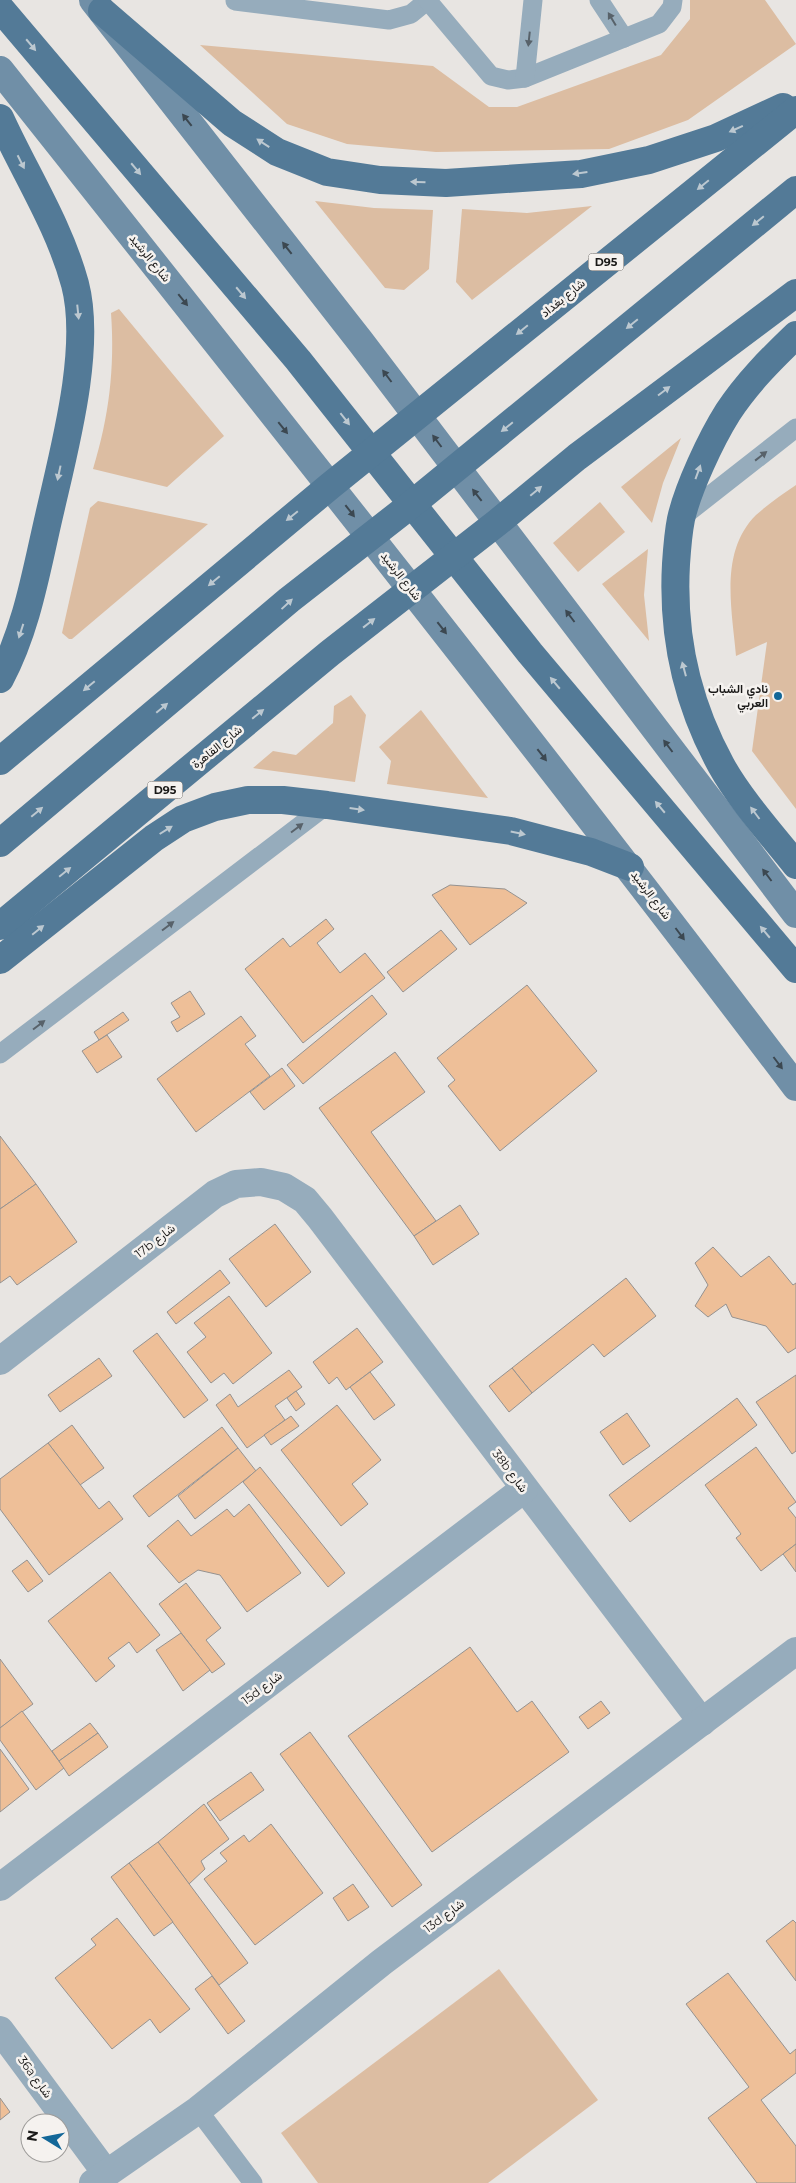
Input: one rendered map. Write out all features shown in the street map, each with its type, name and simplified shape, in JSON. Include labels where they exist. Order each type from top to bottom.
[{"type":"main road","points":[[97,5],[232,123],[278,152],[327,172],[380,180],[446,183],[581,174],[649,160],[716,138],[796,102]]},
{"type":"main road","points":[[97,5],[417,415],[796,914]]},
{"type":"main road","points":[[0,8],[292,353],[530,653],[796,969]]},
{"type":"main road","name":"شارع الرشيد","points":[[0,70],[630,867],[796,1087]]},
{"type":"main road","name":"شارع بغداد","points":[[330,486],[796,110]]},
{"type":"main road","points":[[0,118],[62,243],[75,286],[80,331],[77,376],[59,472],[28,608],[13,655],[0,679]]},
{"type":"main road","points":[[0,843],[290,600],[457,468],[796,190]]},
{"type":"main road","name":"D95","points":[[412,589],[577,457],[796,293]]},
{"type":"main road","points":[[796,335],[760,370],[728,412],[703,459],[682,518],[674,595],[680,655],[696,712],[722,766],[796,865]]},
{"type":"main road","name":"D95","points":[[0,761],[330,486]]},
{"type":"main road","name":"شارع القاهرة","points":[[0,926],[330,654],[412,589]]},
{"type":"main road","points":[[0,960],[154,838],[183,819],[215,807],[248,800],[282,800],[327,805],[511,831],[591,852],[630,867]]},
{"type":"street","name":"17b شارع","points":[[0,1361],[215,1194],[236,1184],[261,1182],[284,1187],[305,1200],[320,1218]]},
{"type":"street","name":"38b شارع","points":[[320,1218],[702,1722]]},
{"type":"street","name":"15d شارع","points":[[0,1887],[524,1489]]},
{"type":"street","name":"13d شارع","points":[[100,2178],[198,2110],[382,1962],[796,1651]]},
{"type":"street","name":"36a شارع","points":[[0,2030],[100,2178]]},
{"type":"lane","points":[[234,1],[389,20],[411,14],[428,0],[491,76],[508,80],[525,78],[659,24],[672,7],[673,0]]},
{"type":"lane","points":[[525,78],[533,0]]},
{"type":"lane","points":[[599,0],[624,38]]},
{"type":"lane","points":[[682,518],[796,428]]},
{"type":"lane","points":[[0,1054],[327,805]]},
{"type":"lane","points":[[198,2110],[253,2183]]},
{"type":"shaded area","points":[[690,0],[765,0],[796,44],[688,120],[609,149],[436,152],[347,144],[287,124],[200,45],[433,66],[489,107],[517,107],[661,55],[690,19]]},
{"type":"shaded area","points":[[315,201],[374,208],[433,210],[429,269],[404,290],[385,288]]},
{"type":"shaded area","points":[[592,206],[472,300],[456,282],[462,209],[527,213]]},
{"type":"shaded area","points":[[119,309],[224,436],[167,487],[93,469],[99,450],[110,392],[112,353],[111,313]]},
{"type":"shaded area","points":[[681,438],[663,483],[652,523],[621,487]]},
{"type":"shaded area","points":[[796,485],[796,809],[752,751],[767,642],[736,656],[731,582],[732,563],[744,530],[756,515]]},
{"type":"shaded area","points":[[98,501],[208,524],[72,639],[69,639],[62,633],[90,508]]},
{"type":"shaded area","points":[[600,502],[625,532],[578,572],[553,543]]},
{"type":"shaded area","points":[[648,549],[644,595],[649,641],[602,584]]},
{"type":"shaded area","points":[[351,695],[366,715],[355,782],[253,768],[273,751],[296,755],[333,723],[334,706]]},
{"type":"shaded area","points":[[421,710],[488,798],[387,784],[391,761],[379,747]]},
{"type":"shaded area","points":[[499,1969],[598,2100],[488,2183],[318,2183],[281,2133]]},
{"type":"building","points":[[450,885],[505,889],[527,903],[470,945],[432,895]]},
{"type":"building","points":[[326,919],[334,929],[317,943],[340,973],[365,953],[385,978],[303,1043],[245,969],[283,938],[290,947]]},
{"type":"building","points":[[441,930],[457,949],[403,992],[387,972]]},
{"type":"building","points":[[527,985],[597,1071],[500,1151],[448,1086],[455,1080],[437,1058]]},
{"type":"building","points":[[190,991],[205,1014],[177,1032],[171,1022],[180,1017],[171,1003]]},
{"type":"building","points":[[372,995],[387,1014],[303,1084],[287,1065]]},
{"type":"building","points":[[123,1012],[129,1020],[99,1040],[94,1032]]},
{"type":"building","points":[[241,1016],[256,1036],[245,1044],[270,1076],[196,1132],[157,1079]]},
{"type":"building","points":[[107,1035],[122,1057],[97,1073],[82,1051]]},
{"type":"building","points":[[395,1052],[425,1092],[371,1132],[436,1221],[414,1236],[319,1108]]},
{"type":"building","points":[[282,1068],[295,1086],[264,1110],[250,1092]]},
{"type":"building","points":[[0,1136],[36,1184],[0,1209]]},
{"type":"building","points":[[36,1184],[77,1242],[17,1285],[10,1276],[0,1283],[0,1209]]},
{"type":"building","points":[[460,1205],[479,1234],[433,1265],[414,1236]]},
{"type":"building","points":[[275,1224],[311,1272],[266,1307],[229,1259]]},
{"type":"building","points":[[713,1247],[741,1277],[769,1256],[793,1285],[796,1283],[796,1348],[788,1353],[766,1326],[732,1317],[726,1304],[708,1317],[695,1306],[708,1285],[695,1263]]},
{"type":"building","points":[[220,1270],[230,1283],[176,1324],[167,1312]]},
{"type":"building","points":[[626,1278],[656,1316],[604,1357],[593,1344],[532,1393],[512,1368]]},
{"type":"building","points":[[229,1296],[272,1353],[233,1384],[224,1373],[211,1383],[187,1352],[206,1337],[194,1323]]},
{"type":"building","points":[[357,1328],[383,1362],[346,1390],[337,1377],[329,1384],[313,1362]]},
{"type":"building","points":[[157,1333],[208,1400],[184,1418],[133,1351]]},
{"type":"building","points":[[99,1358],[112,1376],[60,1412],[48,1395]]},
{"type":"building","points":[[512,1368],[532,1393],[509,1412],[489,1386]]},
{"type":"building","points":[[289,1370],[302,1387],[275,1406],[285,1420],[247,1448],[216,1405],[230,1394],[238,1407]]},
{"type":"building","points":[[370,1372],[395,1405],[374,1420],[350,1387]]},
{"type":"building","points":[[796,1375],[796,1451],[792,1454],[756,1402]]},
{"type":"building","points":[[296,1391],[305,1404],[296,1411],[287,1398]]},
{"type":"building","points":[[737,1398],[757,1425],[630,1522],[609,1495]]},
{"type":"building","points":[[337,1405],[381,1460],[352,1484],[368,1504],[341,1526],[281,1450]]},
{"type":"building","points":[[627,1413],[650,1446],[623,1465],[600,1432]]},
{"type":"building","points":[[291,1416],[299,1426],[271,1445],[264,1435]]},
{"type":"building","points":[[72,1425],[104,1468],[80,1485],[48,1443]]},
{"type":"building","points":[[222,1427],[238,1448],[149,1517],[133,1496]]},
{"type":"building","points":[[48,1443],[99,1509],[109,1501],[123,1519],[49,1575],[0,1509],[0,1479]]},
{"type":"building","points":[[756,1447],[796,1502],[788,1508],[796,1518],[796,1544],[761,1571],[736,1538],[741,1534],[705,1485]]},
{"type":"building","points":[[238,1448],[256,1471],[195,1519],[178,1496]]},
{"type":"building","points":[[260,1467],[345,1573],[328,1587],[243,1482]]},
{"type":"building","points":[[249,1504],[301,1573],[247,1612],[220,1575],[198,1570],[179,1583],[147,1546],[178,1520],[191,1536],[227,1509],[234,1517]]},
{"type":"building","points":[[796,1544],[796,1572],[783,1554]]},
{"type":"building","points":[[27,1560],[43,1581],[28,1592],[12,1571]]},
{"type":"building","points":[[110,1572],[160,1635],[137,1653],[129,1642],[108,1658],[115,1666],[96,1682],[48,1621]]},
{"type":"building","points":[[186,1583],[221,1628],[206,1640],[225,1664],[212,1673],[159,1604]]},
{"type":"building","points":[[181,1633],[210,1670],[183,1691],[156,1650]]},
{"type":"building","points":[[470,1647],[517,1712],[532,1701],[569,1752],[432,1852],[348,1736]]},
{"type":"building","points":[[0,1659],[33,1704],[0,1728]]},
{"type":"building","points":[[601,1701],[610,1713],[588,1729],[579,1717]]},
{"type":"building","points":[[22,1711],[64,1768],[36,1790],[0,1740],[0,1728]]},
{"type":"building","points":[[90,1723],[98,1733],[59,1761],[52,1751]]},
{"type":"building","points":[[310,1732],[422,1885],[392,1907],[280,1754]]},
{"type":"building","points":[[98,1733],[108,1747],[69,1776],[59,1761]]},
{"type":"building","points":[[0,1749],[29,1789],[0,1812]]},
{"type":"building","points":[[251,1772],[264,1790],[220,1821],[207,1803]]},
{"type":"building","points":[[204,1804],[229,1839],[201,1861],[205,1869],[189,1884],[158,1842]]},
{"type":"building","points":[[271,1824],[323,1893],[255,1945],[204,1879],[227,1861],[220,1853],[244,1835],[249,1842]]},
{"type":"building","points":[[158,1842],[248,1963],[219,1985],[129,1863]]},
{"type":"building","points":[[129,1863],[173,1922],[154,1936],[111,1877]]},
{"type":"building","points":[[353,1884],[369,1907],[348,1921],[333,1898]]},
{"type":"building","points":[[117,1918],[190,2009],[160,2033],[150,2019],[112,2049],[55,1978],[96,1945],[91,1939]]},
{"type":"building","points":[[793,1920],[796,1923],[796,1981],[766,1941]]},
{"type":"building","points":[[728,1973],[790,2054],[796,2049],[796,2073],[761,2100],[796,2146],[796,2183],[757,2183],[708,2118],[749,2087],[686,2004]]},
{"type":"building","points":[[212,1976],[245,2021],[228,2034],[195,1989]]},
{"type":"building","points":[[0,2098],[10,2112],[0,2120]]},
{"type":"place","name":"نادي الشباب العربي","points":[[778,696]]}]
